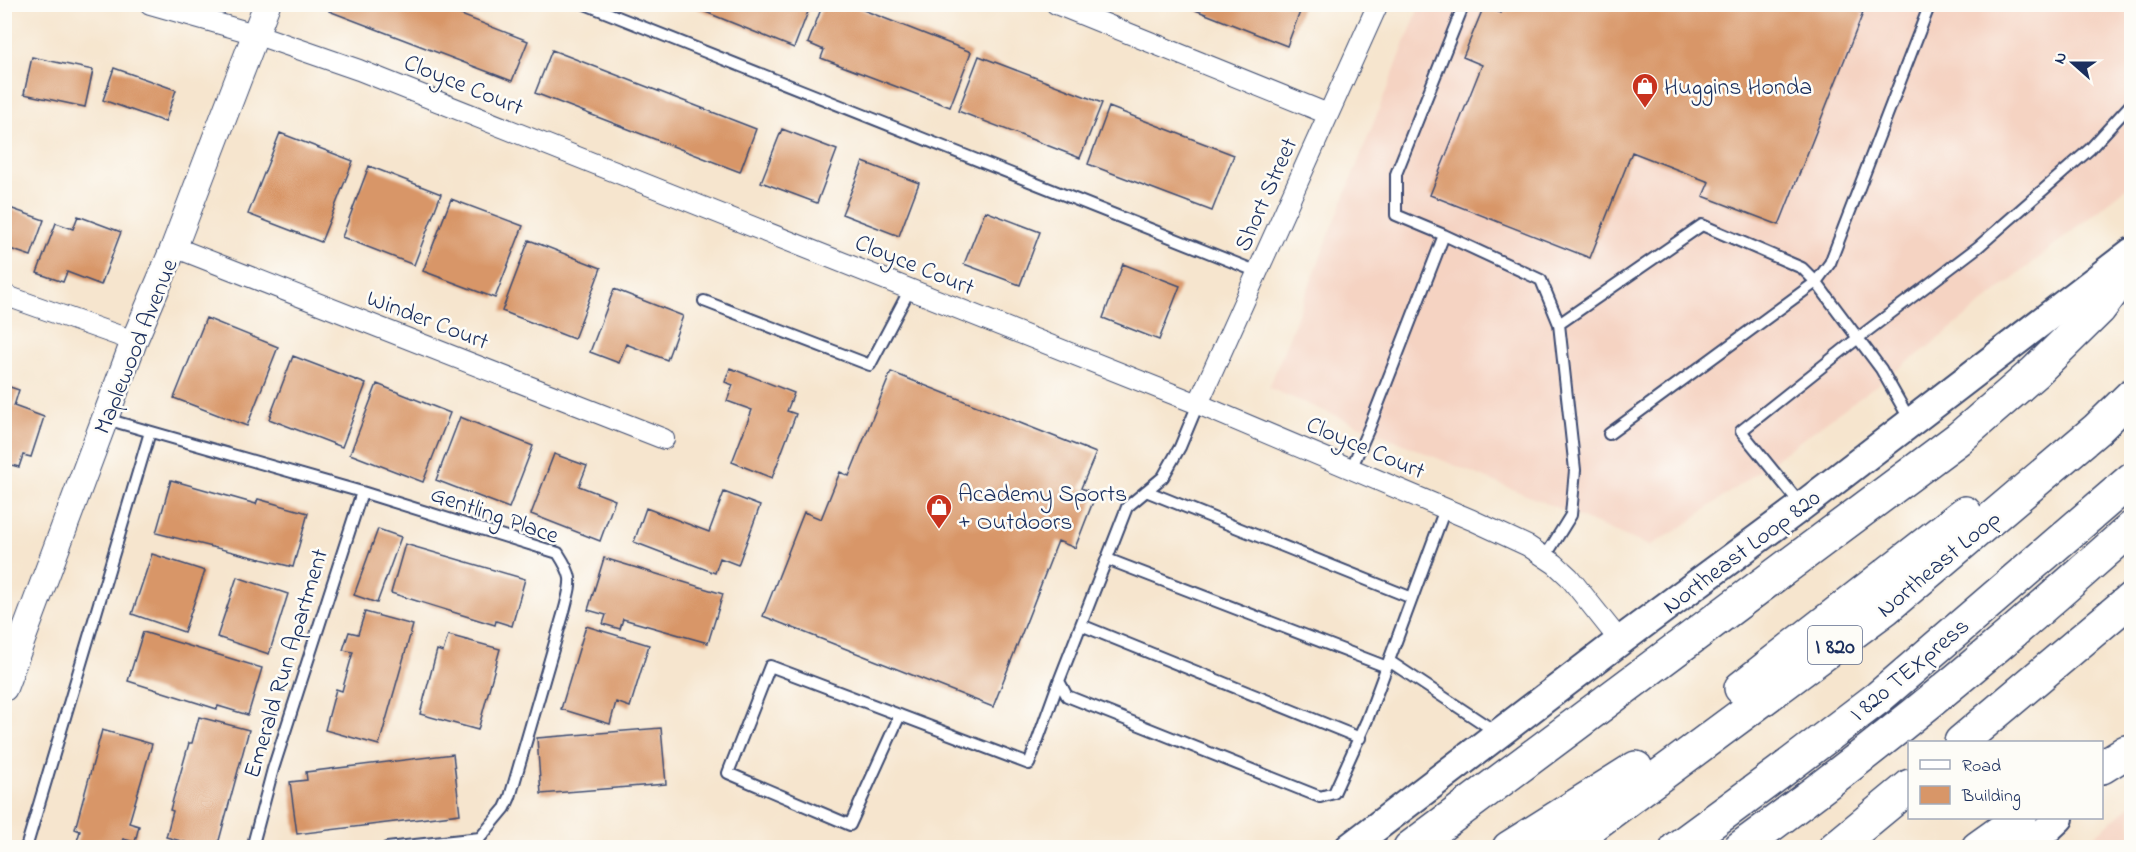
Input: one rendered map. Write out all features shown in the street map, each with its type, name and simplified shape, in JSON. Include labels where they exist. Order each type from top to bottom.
[{"type":"highway","points":[[1410,848],[1959,438],[2035,372],[2099,309],[2132,265]]},
{"type":"highway","name":"Northeast Loop","points":[[1562,848],[1886,608],[2097,429],[2132,395]]},
{"type":"highway","points":[[1509,848],[1645,763],[2053,444],[2097,429]]},
{"type":"highway","name":"I 820 TEXpress","points":[[1677,848],[1879,697],[2132,479]]},
{"type":"highway","name":"I 820 TEXpress","points":[[1740,848],[1910,719],[1999,645],[2132,528]]},
{"type":"highway","points":[[1962,741],[2132,598]]},
{"type":"highway","points":[[1835,848],[1908,788]]},
{"type":"highway","points":[[1978,848],[2019,819]]},
{"type":"main road","name":"Northeast Loop 820","points":[[1349,848],[1620,641],[1802,506],[2132,252]]},
{"type":"main road","points":[[2103,775],[2120,755]]},
{"type":"main road","points":[[2027,848],[2058,819]]},
{"type":"street","name":"Cloyce Court","points":[[150,4],[255,34],[359,70],[1198,404],[1445,509],[1528,546],[1545,557],[1569,577],[1620,641]]},
{"type":"street","name":"Maplewood Avenue","points":[[4,688],[10,656],[106,419],[134,341],[174,247],[267,4]]},
{"type":"street","points":[[1056,4],[1329,114]]},
{"type":"street","name":"Short Street","points":[[1198,404],[1378,4]]},
{"type":"street","name":"Winder Court","points":[[174,247],[664,439]]},
{"type":"street","points":[[4,296],[134,341]]},
{"type":"lane","points":[[585,4],[1258,272]]},
{"type":"lane","points":[[1464,4],[1396,174],[1396,215],[1541,280],[1559,324],[1575,471],[1571,515],[1545,557]]},
{"type":"lane","points":[[1609,434],[1816,282],[1830,263],[1930,4]]},
{"type":"lane","points":[[1802,506],[1742,431],[1858,338],[1978,248],[2090,149],[2132,103]]},
{"type":"lane","points":[[1559,324],[1702,225],[1802,268],[1816,282],[1881,369],[1911,422]]},
{"type":"lane","points":[[1351,469],[1444,235]]},
{"type":"lane","points":[[704,301],[870,365],[910,289]]},
{"type":"lane","points":[[900,715],[850,825],[728,773],[770,666],[900,715],[1029,764],[1127,507],[1162,477],[1180,447],[1198,404]]},
{"type":"lane","name":"Gentling Place","points":[[106,419],[362,492],[558,553],[568,567],[572,580],[562,619],[506,808],[480,838],[387,848]]},
{"type":"lane","points":[[26,848],[150,432]]},
{"type":"lane","points":[[1146,491],[1412,598]]},
{"type":"lane","name":"Emerald Run Apartment","points":[[252,848],[273,769],[362,492]]},
{"type":"lane","points":[[1059,681],[1067,696],[1320,797],[1334,793],[1360,738],[1445,509]]},
{"type":"lane","points":[[1107,559],[1388,664],[1498,734]]},
{"type":"lane","points":[[1081,625],[1360,738]]},
{"type":"shaded area","points":[[1420,5],[2131,5],[2131,184],[1923,351],[1679,529],[1649,546],[1269,388]]},
{"type":"shaded area","points":[[2131,805],[2131,847],[2081,847]]},
{"type":"building","points":[[331,4],[433,4],[528,41],[512,81],[329,11]]},
{"type":"building","points":[[686,4],[811,4],[794,48]]},
{"type":"building","points":[[823,4],[848,4],[971,52],[950,107],[821,58],[824,50],[808,43]]},
{"type":"building","points":[[1180,4],[1303,4],[1287,46]]},
{"type":"building","name":"Huggins Honda","points":[[1505,4],[1841,4],[1863,13],[1779,225],[1703,196],[1709,182],[1632,152],[1590,258],[1430,195],[1482,65],[1463,57],[1484,6],[1501,13]]},
{"type":"building","points":[[552,50],[756,129],[740,172],[535,93]]},
{"type":"building","points":[[979,56],[1102,103],[1080,158],[958,111]]},
{"type":"building","points":[[32,57],[93,70],[85,107],[24,94]]},
{"type":"building","points":[[114,68],[176,90],[165,122],[103,100]]},
{"type":"building","points":[[1109,107],[1234,155],[1212,211],[1088,164]]},
{"type":"building","points":[[782,129],[837,150],[817,203],[761,182]]},
{"type":"building","points":[[280,133],[353,161],[321,242],[248,214]]},
{"type":"building","points":[[863,162],[919,183],[899,236],[842,214]]},
{"type":"building","points":[[369,166],[441,194],[414,265],[342,237]]},
{"type":"building","points":[[451,199],[523,226],[495,298],[423,271]]},
{"type":"building","points":[[4,206],[44,220],[31,256],[4,247]]},
{"type":"building","points":[[985,211],[1040,232],[1020,285],[964,264]]},
{"type":"building","points":[[78,216],[121,232],[101,285],[67,272],[63,282],[37,273],[56,223],[73,229]]},
{"type":"building","points":[[529,240],[601,268],[574,339],[502,311]]},
{"type":"building","points":[[1123,264],[1180,286],[1159,340],[1103,318]]},
{"type":"building","points":[[614,289],[683,316],[667,360],[626,344],[619,363],[590,352]]},
{"type":"building","points":[[206,318],[278,347],[247,426],[174,398]]},
{"type":"building","points":[[293,356],[366,384],[342,447],[269,419]]},
{"type":"building","points":[[730,368],[794,393],[787,411],[796,414],[772,478],[732,462],[752,410],[727,401],[733,385],[725,382]]},
{"type":"building","name":"Academy Sports + Outdoors","points":[[891,372],[1096,453],[1081,488],[1096,494],[1075,548],[1058,541],[993,707],[763,616],[804,512],[821,519],[840,472],[849,476]]},
{"type":"building","points":[[377,384],[450,413],[423,482],[350,454]]},
{"type":"building","points":[[4,385],[19,390],[14,406],[44,417],[31,457],[23,455],[19,467],[4,463]]},
{"type":"building","points":[[460,417],[533,446],[509,508],[436,480]]},
{"type":"building","points":[[554,454],[587,466],[579,486],[615,500],[600,541],[531,514]]},
{"type":"building","points":[[171,480],[256,504],[258,499],[308,513],[293,567],[156,533]]},
{"type":"building","points":[[724,492],[760,506],[738,565],[720,558],[715,573],[634,542],[646,508],[709,532]]},
{"type":"building","points":[[378,529],[401,537],[377,603],[354,595]]},
{"type":"building","points":[[405,544],[525,579],[512,626],[496,621],[495,625],[391,593]]},
{"type":"building","points":[[152,554],[205,571],[184,632],[132,614]]},
{"type":"building","points":[[604,558],[723,594],[708,643],[623,619],[620,629],[603,624],[606,615],[588,610]]},
{"type":"building","points":[[237,577],[288,594],[269,654],[217,637]]},
{"type":"building","points":[[365,612],[413,625],[379,745],[325,730],[336,689],[342,691],[353,652],[343,650],[349,632],[358,634]]},
{"type":"building","points":[[586,626],[649,645],[630,707],[616,702],[610,724],[561,709]]},
{"type":"building","points":[[143,632],[262,668],[248,715],[218,706],[217,709],[128,681]]},
{"type":"building","points":[[448,635],[500,649],[478,730],[420,714],[437,650],[443,652]]},
{"type":"building","points":[[199,717],[249,730],[217,848],[206,848],[166,837],[173,811],[170,810],[189,743],[192,743]]},
{"type":"building","points":[[661,728],[666,784],[541,794],[537,738]]},
{"type":"building","points":[[102,730],[152,744],[129,823],[139,826],[135,842],[123,839],[121,848],[75,848],[80,831],[75,829]]},
{"type":"building","points":[[453,754],[460,814],[297,834],[290,782],[307,780],[306,772]]},
{"type":"place","name":"Huggins Honda","points":[[1645,109]]},
{"type":"place","name":"Academy Sports + Outdoors","points":[[939,530]]}]
